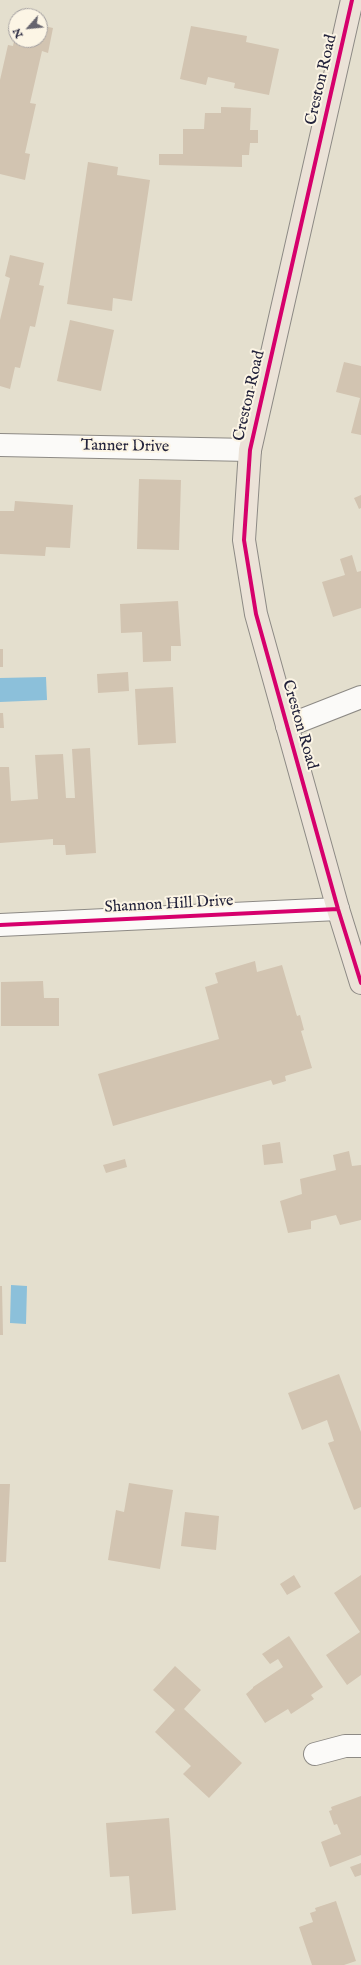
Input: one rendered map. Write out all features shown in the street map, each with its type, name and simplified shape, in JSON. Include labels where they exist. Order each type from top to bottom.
[{"type":"main road","name":"Creston Road","points":[[352,0],[250,450],[244,540],[256,614],[338,909],[361,983]]},
{"type":"street","name":"Tanner Drive","points":[[0,445],[250,450]]},
{"type":"street","points":[[287,726],[361,697]]},
{"type":"street","name":"Shannon Hill Drive","points":[[0,925],[338,909]]},
{"type":"street","points":[[315,1754],[345,1746],[361,1746]]},
{"type":"water","points":[[46,677],[47,700],[0,702],[0,678]]},
{"type":"water","points":[[11,1285],[27,1286],[26,1324],[10,1323]]},
{"type":"building","points":[[191,26],[247,36],[246,42],[279,49],[269,95],[234,88],[235,83],[208,77],[206,85],[180,79]]},
{"type":"building","points":[[48,27],[53,28],[48,53],[42,51],[30,103],[36,104],[25,153],[30,154],[25,180],[0,174],[0,80],[8,45],[8,48],[48,48]]},
{"type":"building","points":[[221,107],[251,108],[250,130],[258,130],[258,143],[250,143],[249,155],[242,155],[242,167],[159,165],[159,154],[183,154],[183,129],[204,129],[205,113],[221,113]]},
{"type":"building","points":[[88,162],[118,167],[117,175],[150,180],[132,301],[113,298],[112,311],[67,304]]},
{"type":"building","points":[[10,255],[44,263],[39,285],[44,286],[35,327],[30,326],[20,368],[15,367],[10,389],[0,386],[0,320],[10,278],[5,276]]},
{"type":"building","points":[[70,320],[114,330],[101,391],[57,381]]},
{"type":"building","points":[[344,362],[361,366],[361,435],[351,433],[360,398],[336,392]]},
{"type":"building","points":[[139,479],[181,480],[179,550],[137,549]]},
{"type":"building","points":[[361,495],[361,508],[359,509],[354,498]]},
{"type":"building","points":[[15,501],[73,505],[70,548],[46,547],[45,556],[0,554],[0,511],[14,511]]},
{"type":"building","points":[[352,555],[357,572],[361,571],[361,608],[333,617],[322,582],[345,575],[340,559]]},
{"type":"building","points":[[178,601],[181,646],[171,646],[171,661],[143,662],[142,632],[121,633],[120,604]]},
{"type":"building","points":[[0,649],[3,649],[3,667],[0,667]]},
{"type":"building","points":[[128,672],[129,691],[98,693],[97,674]]},
{"type":"building","points":[[173,687],[176,743],[138,745],[135,689]]},
{"type":"building","points":[[0,713],[3,713],[4,728],[0,728]]},
{"type":"building","points":[[90,748],[96,853],[66,855],[65,845],[53,845],[53,839],[0,843],[0,767],[9,767],[11,801],[38,799],[35,755],[63,754],[66,798],[75,798],[72,749]]},
{"type":"building","points":[[255,961],[257,972],[282,965],[297,1016],[300,1015],[304,1030],[301,1031],[312,1068],[285,1076],[286,1081],[273,1085],[271,1080],[113,1126],[98,1074],[219,1039],[205,987],[218,983],[215,973]]},
{"type":"building","points":[[43,981],[44,998],[59,998],[59,1026],[1,1026],[1,982]]},
{"type":"building","points":[[280,1142],[283,1163],[264,1165],[262,1145]]},
{"type":"building","points":[[349,1151],[352,1166],[361,1165],[361,1220],[340,1225],[336,1215],[311,1221],[311,1229],[288,1233],[280,1201],[302,1194],[300,1179],[336,1170],[333,1155]]},
{"type":"building","points":[[125,1159],[127,1167],[106,1173],[103,1165]]},
{"type":"building","points":[[0,1286],[2,1286],[3,1335],[0,1335]]},
{"type":"building","points":[[339,1374],[361,1432],[361,1507],[354,1510],[328,1443],[334,1441],[327,1420],[302,1430],[288,1393]]},
{"type":"building","points":[[129,1483],[173,1490],[160,1569],[108,1560],[116,1510],[124,1512]]},
{"type":"building","points":[[0,1484],[10,1484],[6,1562],[0,1562]]},
{"type":"building","points":[[185,1512],[219,1516],[216,1550],[181,1546]]},
{"type":"building","points":[[294,1575],[301,1587],[287,1595],[280,1584]]},
{"type":"building","points":[[361,1575],[361,1675],[347,1685],[326,1655],[360,1632],[334,1593]]},
{"type":"building","points":[[289,1636],[323,1687],[311,1695],[314,1699],[291,1714],[288,1709],[265,1723],[246,1694],[253,1687],[283,1667],[278,1659],[270,1664],[262,1654]]},
{"type":"building","points":[[175,1666],[201,1690],[184,1709],[242,1763],[209,1798],[183,1774],[191,1766],[155,1732],[175,1710],[153,1690]]},
{"type":"building","points":[[361,1796],[361,1855],[330,1867],[321,1842],[341,1834],[337,1824],[334,1825],[329,1811],[332,1810],[331,1807]]},
{"type":"building","points":[[169,1818],[176,1910],[132,1914],[129,1876],[110,1877],[106,1823]]},
{"type":"building","points":[[361,1863],[361,1875],[355,1877],[350,1867]]},
{"type":"building","points":[[336,1901],[356,1961],[344,1965],[312,1965],[299,1927],[313,1922],[310,1913],[316,1911],[315,1908]]},
{"type":"cycle path","points":[[352,0],[250,450],[244,540],[256,614],[338,909],[361,983]]},
{"type":"cycle path","points":[[0,925],[338,909]]}]
